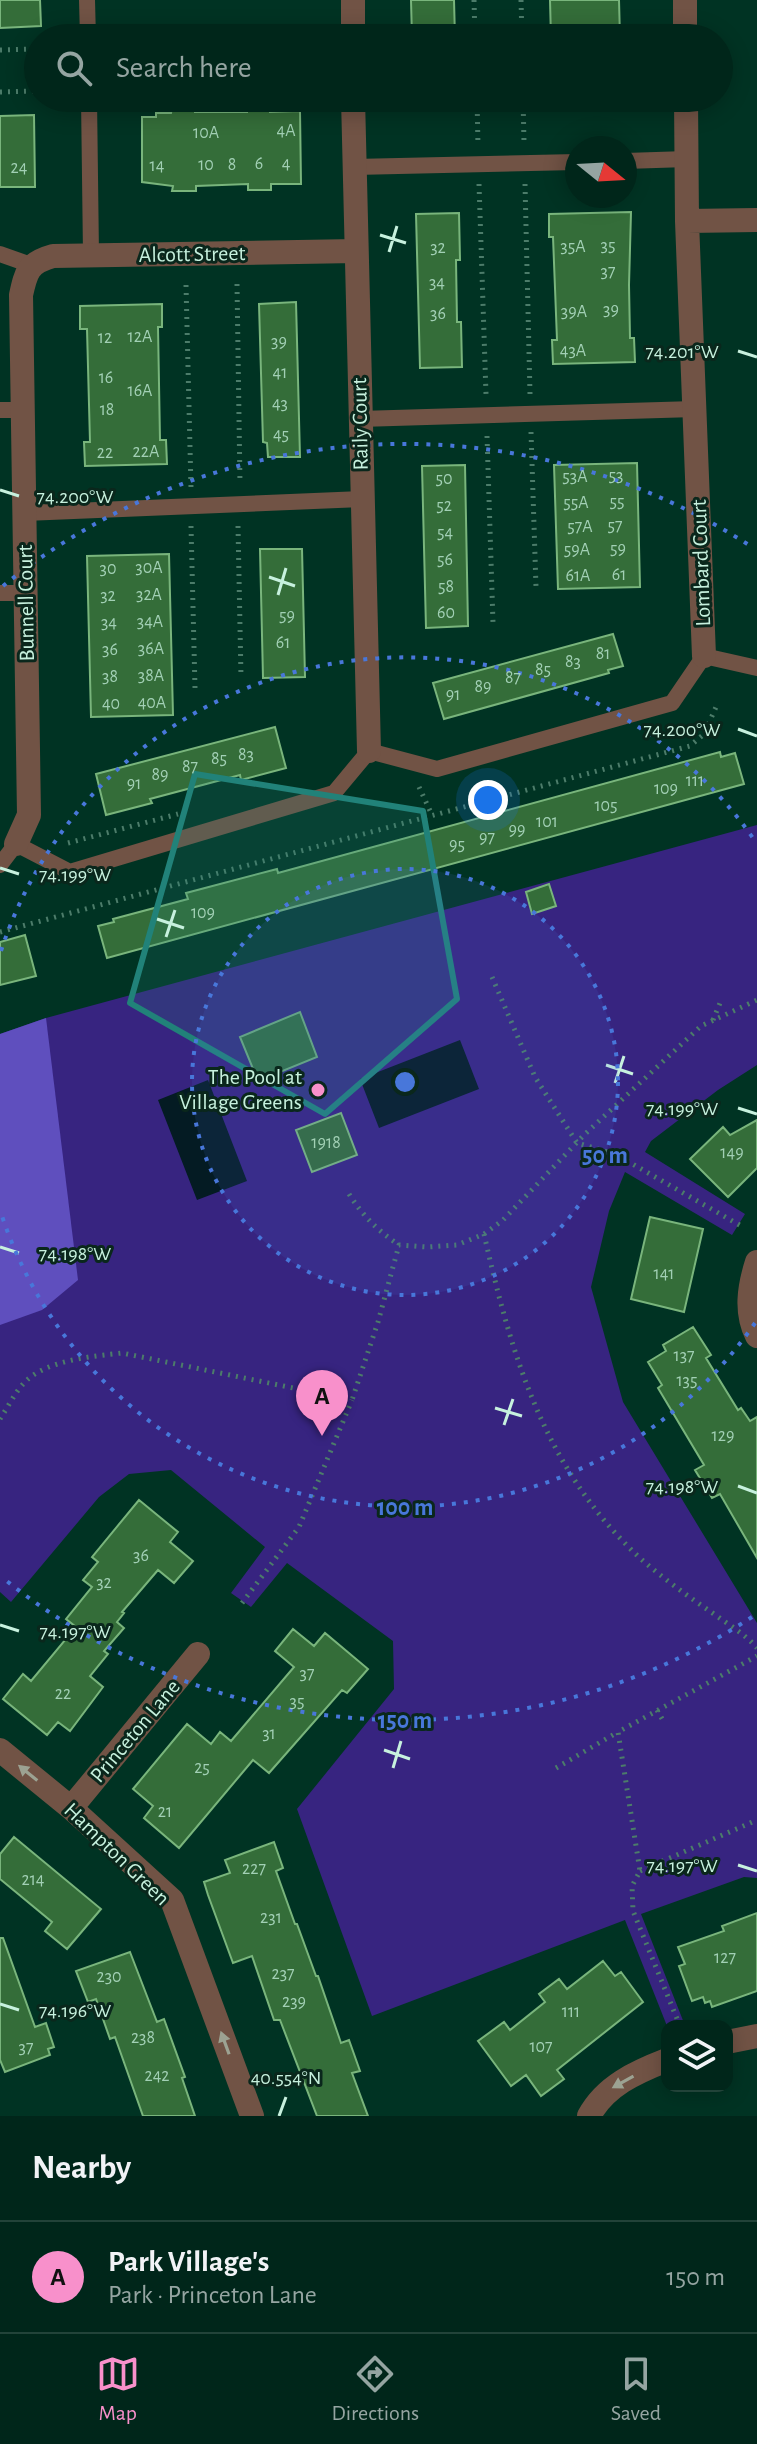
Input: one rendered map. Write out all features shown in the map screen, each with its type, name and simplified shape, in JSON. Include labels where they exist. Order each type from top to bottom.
[{"type":"street","points":[[353,0],[353,24]]},
{"type":"street","points":[[685,0],[685,24]]},
{"type":"street","name":"Raily Court","points":[[353,112],[369,751]]},
{"type":"street","name":"Lombard Court","points":[[686,112],[687,221],[704,656]]},
{"type":"street","points":[[687,221],[757,220]]},
{"type":"street","name":"Alcott Street","points":[[31,265],[53,256],[356,251]]},
{"type":"street","name":"Bunnell Court","points":[[16,844],[29,815],[25,513],[12,410],[21,295],[24,278],[31,265]]},
{"type":"street","points":[[757,1262],[750,1284],[749,1307],[757,1336]]},
{"type":"street","name":"Princeton Lane","points":[[71,1808],[198,1654]]},
{"type":"street","name":"Hampton Green","points":[[0,1750],[71,1808],[172,1900],[252,2116]]},
{"type":"street","points":[[733,2041],[757,2036]]},
{"type":"street","points":[[589,2116],[597,2102],[612,2087],[661,2063]]},
{"type":"lane","points":[[87,0],[88,24]]},
{"type":"lane","points":[[89,112],[91,255]]},
{"type":"lane","points":[[637,161],[687,159]]},
{"type":"lane","points":[[354,167],[565,162]]},
{"type":"lane","points":[[0,254],[31,265]]},
{"type":"lane","points":[[360,419],[695,409]]},
{"type":"lane","points":[[25,513],[362,499]]},
{"type":"lane","points":[[0,593],[26,593]]},
{"type":"lane","points":[[704,656],[757,668]]},
{"type":"lane","name":"Lombard Court","points":[[369,751],[437,769],[658,707],[672,703],[704,656]]},
{"type":"lane","points":[[16,844],[70,872],[334,793],[369,751]]},
{"type":"lane","name":"Bunnell Court","points":[[0,865],[16,844]]},
{"type":"path","points":[[474,0],[475,24]]},
{"type":"path","points":[[521,0],[522,24]]},
{"type":"path","points":[[0,50],[24,49]]},
{"type":"path","points":[[0,92],[24,91]]},
{"type":"path","points":[[477,112],[477,120]]},
{"type":"path","points":[[524,112],[524,119]]},
{"type":"path","points":[[525,205],[529,370]]},
{"type":"path","points":[[480,207],[485,371]]},
{"type":"path","points":[[237,284],[240,469]]},
{"type":"path","points":[[186,285],[190,471]]},
{"type":"path","points":[[487,458],[493,623]]},
{"type":"path","points":[[532,460],[536,587]]},
{"type":"path","points":[[237,544],[241,677]]},
{"type":"path","points":[[192,548],[195,688]]},
{"type":"path","points":[[0,932],[690,746],[704,734],[716,707]]},
{"type":"path","points":[[414,775],[432,815]]},
{"type":"path","points":[[492,977],[535,1077],[577,1143],[615,1154],[743,1227]]},
{"type":"path","points":[[349,1194],[371,1224],[399,1245],[457,1245],[484,1234],[503,1220],[577,1143],[701,1026],[757,1000]]},
{"type":"path","points":[[713,1021],[720,1003]]},
{"type":"path","points":[[484,1234],[499,1302],[527,1390],[578,1486],[614,1532],[643,1560],[757,1648]]},
{"type":"path","points":[[242,1603],[299,1527],[352,1400],[399,1245]]},
{"type":"path","points":[[0,1419],[25,1381],[41,1370],[88,1356],[122,1353],[352,1400]]},
{"type":"path","points":[[556,1768],[757,1656]]},
{"type":"path","points":[[657,1710],[664,1722]]},
{"type":"path","points":[[618,1732],[640,1871],[632,1886],[633,1911],[678,2020]]},
{"type":"path","points":[[640,1871],[757,1820]]},
{"type":"highlighted area","points":[[195,774],[423,811],[457,999],[325,1114],[130,1003]]},
{"type":"shaded area","points":[[757,825],[757,1065],[718,1090],[651,1141],[645,1152],[745,1214],[732,1235],[625,1172],[609,1211],[591,1287],[623,1402],[757,1623],[757,1878],[744,1877],[641,1914],[683,2020],[665,2020],[625,1920],[372,2016],[297,1809],[394,1689],[393,1641],[287,1563],[251,1607],[231,1593],[265,1547],[171,1470],[129,1474],[99,1497],[11,1602],[0,1592],[0,1034],[46,1018]]},
{"type":"shaded area","points":[[46,1018],[78,1280],[42,1310],[0,1325],[0,1034]]},
{"type":"water","points":[[460,1040],[479,1089],[379,1128],[360,1079]]},
{"type":"water","points":[[208,1080],[247,1181],[197,1200],[158,1100]]},
{"type":"building","points":[[0,0],[40,0],[41,24],[0,28]]},
{"type":"building","points":[[411,0],[454,0],[455,24],[412,24]]},
{"type":"building","points":[[550,0],[619,0],[620,24],[551,24]]},
{"type":"building","points":[[300,112],[301,184],[271,184],[271,190],[248,190],[248,184],[196,186],[196,191],[172,191],[173,186],[142,182],[142,117],[171,113]]},
{"type":"building","points":[[34,115],[35,187],[0,187],[0,116]]},
{"type":"building","points":[[631,212],[630,338],[634,338],[635,362],[553,364],[552,340],[557,340],[553,237],[549,237],[549,214]]},
{"type":"building","points":[[459,213],[457,322],[461,322],[462,367],[420,368],[416,214]]},
{"type":"building","points":[[296,302],[300,457],[268,457],[267,443],[263,442],[259,304]]},
{"type":"building","points":[[162,304],[162,327],[158,327],[160,440],[166,440],[167,464],[85,466],[84,442],[90,442],[87,329],[80,329],[80,306]]},
{"type":"building","points":[[637,463],[640,587],[558,589],[554,465]]},
{"type":"building","points":[[465,465],[468,626],[426,628],[422,466]]},
{"type":"building","points":[[260,549],[302,549],[305,677],[263,678]]},
{"type":"building","points":[[169,554],[173,715],[91,717],[87,556]]},
{"type":"building","points":[[613,634],[623,666],[608,670],[609,673],[444,719],[433,683]]},
{"type":"building","points":[[275,727],[286,768],[241,780],[240,775],[150,799],[152,803],[106,815],[96,774]]},
{"type":"building","points":[[720,752],[721,757],[735,753],[744,784],[107,958],[98,926],[188,899],[186,893],[277,869],[278,873]]},
{"type":"building","points":[[549,884],[556,906],[532,914],[526,892]]},
{"type":"building","points":[[25,935],[36,976],[0,985],[0,942]]},
{"type":"building","points":[[300,1012],[317,1057],[258,1081],[240,1037]]},
{"type":"building","points":[[341,1113],[357,1155],[312,1172],[296,1130]]},
{"type":"building","points":[[757,1120],[757,1168],[728,1197],[690,1159],[723,1127],[730,1135]]},
{"type":"building","points":[[650,1217],[703,1229],[684,1312],[631,1299]]},
{"type":"building","points":[[693,1327],[711,1355],[706,1358],[738,1410],[741,1408],[750,1421],[757,1417],[757,1558],[720,1494],[712,1498],[695,1470],[704,1465],[658,1388],[662,1385],[648,1362],[666,1351],[663,1345]]},
{"type":"building","points":[[139,1500],[178,1532],[170,1542],[193,1561],[174,1583],[158,1570],[122,1612],[117,1622],[124,1628],[104,1651],[108,1654],[90,1676],[103,1687],[70,1731],[58,1722],[47,1735],[3,1699],[23,1674],[31,1681],[76,1627],[66,1619],[92,1587],[83,1580],[98,1562],[92,1557]]},
{"type":"building","points":[[293,1629],[314,1646],[325,1633],[368,1669],[347,1693],[342,1690],[269,1773],[253,1760],[179,1848],[144,1818],[153,1806],[133,1789],[187,1724],[211,1744],[220,1732],[231,1741],[294,1667],[275,1651]]},
{"type":"building","points":[[14,1837],[101,1909],[67,1949],[45,1931],[52,1922],[0,1879],[0,1854]]},
{"type":"building","points":[[274,1842],[283,1868],[276,1871],[341,2043],[349,2040],[360,2071],[352,2073],[368,2116],[317,2116],[280,2020],[274,2020],[252,1956],[233,1963],[208,1895],[204,1882],[230,1873],[225,1860]]},
{"type":"building","points":[[757,1913],[757,1991],[712,2007],[710,2001],[705,2003],[703,1997],[692,2001],[679,1966],[685,1964],[678,1947],[724,1931],[722,1926]]},
{"type":"building","points":[[0,1938],[3,1938],[35,2027],[46,2023],[54,2047],[48,2049],[50,2055],[5,2072],[0,2060]]},
{"type":"building","points":[[130,1952],[157,2022],[164,2019],[195,2116],[143,2116],[115,2037],[110,2039],[96,1999],[88,2002],[76,1971]]},
{"type":"building","points":[[603,1961],[615,1976],[621,1972],[643,2002],[557,2070],[564,2079],[541,2096],[526,2075],[511,2086],[478,2041],[504,2022],[510,2030],[545,2002],[539,1994],[559,1979],[567,1989]]},
{"type":"place","name":"The Pool at Village Greens","points":[[318,1090]]},
{"type":"place","name":"Park Village's","points":[[322,1436]]}]
